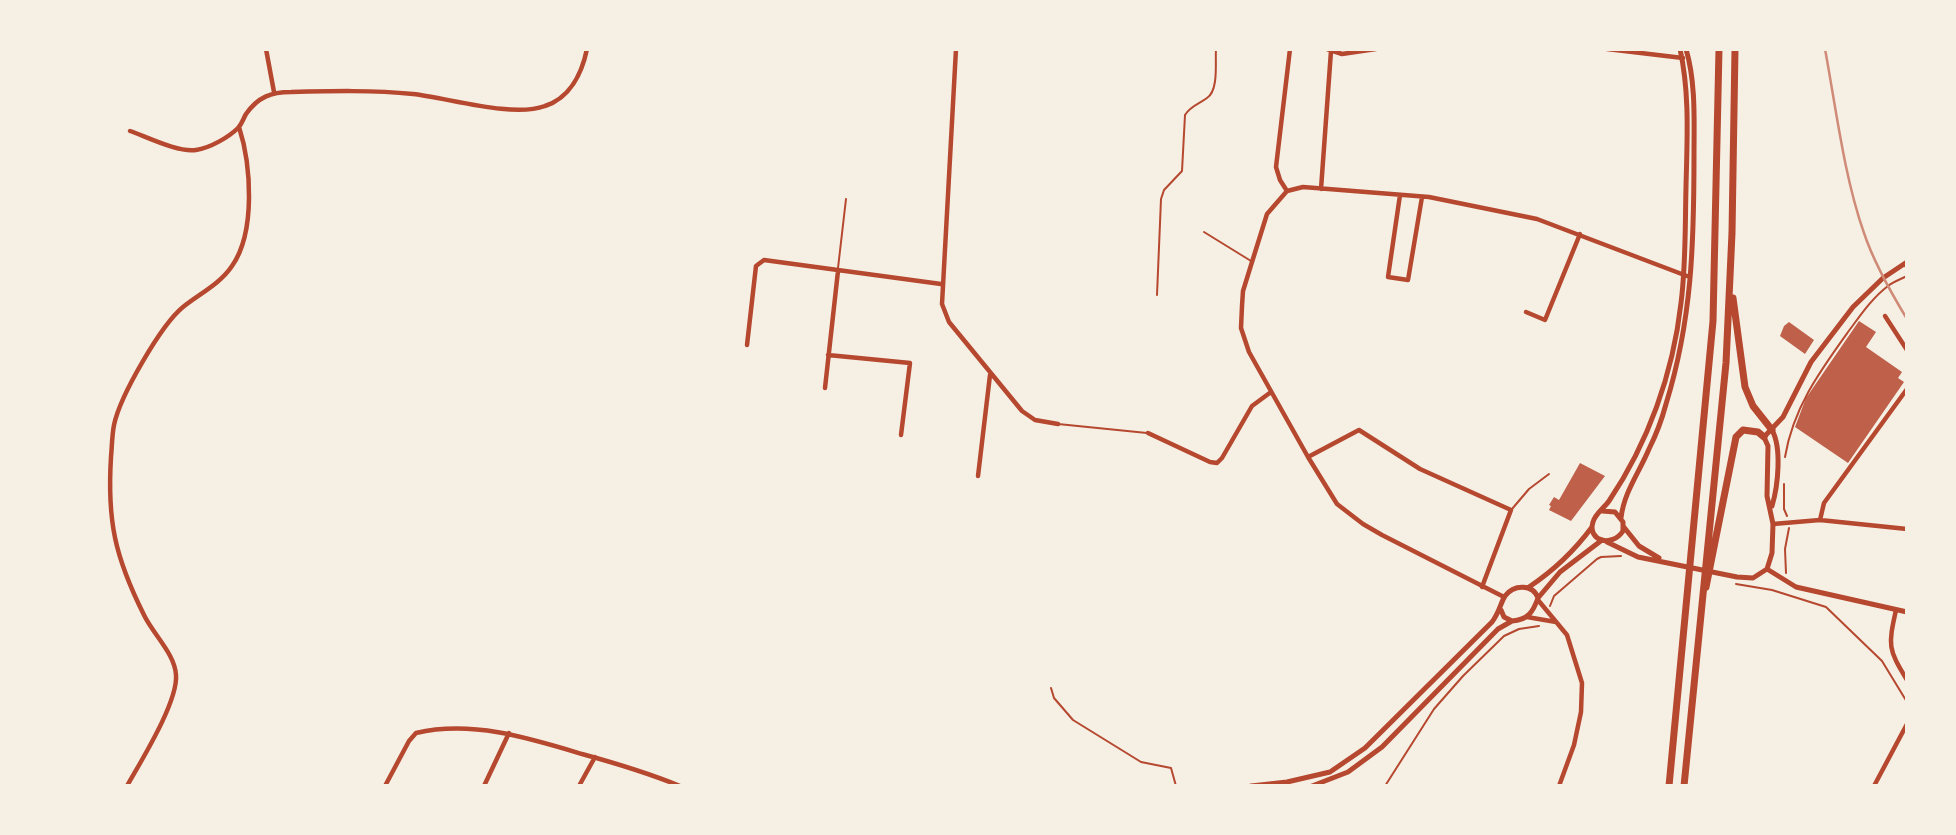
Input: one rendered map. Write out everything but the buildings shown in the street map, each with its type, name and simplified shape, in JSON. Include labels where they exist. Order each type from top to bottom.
[{"type":"highway","points":[[1669,786],[1711,363],[1716,274],[1719,49]]},
{"type":"highway","points":[[1684,786],[1726,363],[1731,276],[1735,49]]},
{"type":"highway","points":[[1731,276],[1745,387],[1753,406],[1772,430]]},
{"type":"highway","points":[[1700,612],[1713,562],[1733,446],[1739,432],[1743,430],[1758,432],[1764,437]]},
{"type":"street","points":[[266,49],[274,92]]},
{"type":"street","points":[[130,131],[172,146],[195,150],[220,141],[239,127],[261,98],[274,92],[415,94],[518,110],[542,107],[568,92],[583,69],[587,49]]},
{"type":"street","points":[[956,49],[942,304],[949,322],[990,374],[1029,417],[1058,424]]},
{"type":"street","points":[[1287,191],[1276,167],[1290,49]]},
{"type":"street","points":[[1321,189],[1329,50],[1342,54],[1376,49]]},
{"type":"street","points":[[1607,49],[1686,58]]},
{"type":"street","points":[[1661,560],[1639,546],[1623,526],[1621,518],[1625,498],[1649,450],[1678,367],[1687,320],[1691,277],[1694,134],[1686,58],[1680,49]]},
{"type":"street","points":[[1251,786],[1287,782],[1330,772],[1365,748],[1492,622],[1501,610],[1504,597],[1513,590],[1529,587],[1557,566],[1582,541],[1592,527],[1595,517],[1602,511],[1640,452],[1672,355],[1681,304],[1687,162],[1686,49]]},
{"type":"street","points":[[127,786],[173,696],[177,677],[174,665],[145,617],[120,560],[112,531],[109,485],[114,425],[130,382],[170,321],[182,308],[212,287],[232,266],[240,249],[248,209],[250,170],[239,127]]},
{"type":"street","points":[[1504,597],[1363,524],[1338,505],[1308,457],[1249,352],[1241,328],[1243,291],[1267,214],[1287,191],[1303,187],[1422,197],[1536,219],[1691,277]]},
{"type":"street","points":[[1399,195],[1388,277],[1408,280],[1422,197]]},
{"type":"street","points":[[1526,312],[1545,320],[1580,234]]},
{"type":"street","points":[[747,345],[757,267],[764,260],[941,284]]},
{"type":"street","points":[[1592,527],[1595,535],[1603,541],[1638,557],[1753,578],[1767,569],[1772,553],[1773,524],[1767,496],[1769,457],[1764,437],[1783,417],[1811,362],[1842,321],[1866,292],[1906,264]]},
{"type":"street","points":[[825,388],[838,271]]},
{"type":"street","points":[[1885,316],[1907,350]]},
{"type":"street","points":[[828,355],[910,363],[901,435]]},
{"type":"street","points":[[978,476],[990,374]]},
{"type":"street","points":[[1821,520],[1824,503],[1907,389]]},
{"type":"street","points":[[1148,433],[1217,463],[1252,406],[1271,392]]},
{"type":"street","points":[[1308,457],[1359,430],[1420,469],[1511,510],[1482,587]]},
{"type":"street","points":[[1771,508],[1778,446],[1772,430]]},
{"type":"street","points":[[1602,511],[1611,511],[1621,518]]},
{"type":"street","points":[[1773,524],[1821,520],[1907,529]]},
{"type":"street","points":[[1527,617],[1560,572],[1603,541],[1617,538],[1623,526]]},
{"type":"street","points":[[1767,569],[1796,587],[1907,612]]},
{"type":"street","points":[[1529,587],[1535,591],[1538,599],[1570,641],[1581,676],[1583,691],[1574,746],[1559,786]]},
{"type":"street","points":[[1501,610],[1504,617],[1512,621]]},
{"type":"street","points":[[1896,610],[1890,645],[1907,680]]},
{"type":"street","points":[[1312,786],[1334,783],[1382,747],[1498,629],[1527,617],[1556,623]]},
{"type":"street","points":[[1874,786],[1907,724]]},
{"type":"street","points":[[385,786],[409,741],[416,733],[431,730],[509,733],[595,757],[680,786]]},
{"type":"street","points":[[484,786],[509,733]]},
{"type":"street","points":[[579,786],[595,757]]},
{"type":"street","points":[[1330,772],[1334,783]]},
{"type":"lane","points":[[1157,295],[1161,198],[1164,190],[1182,171],[1187,110],[1211,96],[1214,89],[1216,49]]},
{"type":"lane","points":[[838,271],[846,199]]},
{"type":"lane","points":[[1204,232],[1252,261]]},
{"type":"lane","points":[[1058,424],[1148,433]]},
{"type":"lane","points":[[1511,510],[1529,489],[1549,474]]},
{"type":"lane","points":[[1051,688],[1054,698],[1073,719],[1141,762],[1171,768],[1176,786]]},
{"type":"path","points":[[1785,456],[1799,407],[1821,370],[1872,302],[1888,286],[1907,276]]},
{"type":"path","points":[[1772,590],[1787,572],[1784,559],[1789,518],[1784,509],[1783,475]]},
{"type":"path","points":[[1547,611],[1554,596],[1601,556],[1629,559]]},
{"type":"path","points":[[1735,584],[1772,590],[1826,607],[1882,661],[1907,702]]},
{"type":"path","points":[[1385,786],[1434,709],[1463,676],[1504,636],[1519,629],[1539,626],[1543,620]]},
{"type":"railway","points":[[1825,49],[1857,211],[1878,266],[1907,319]]}]
